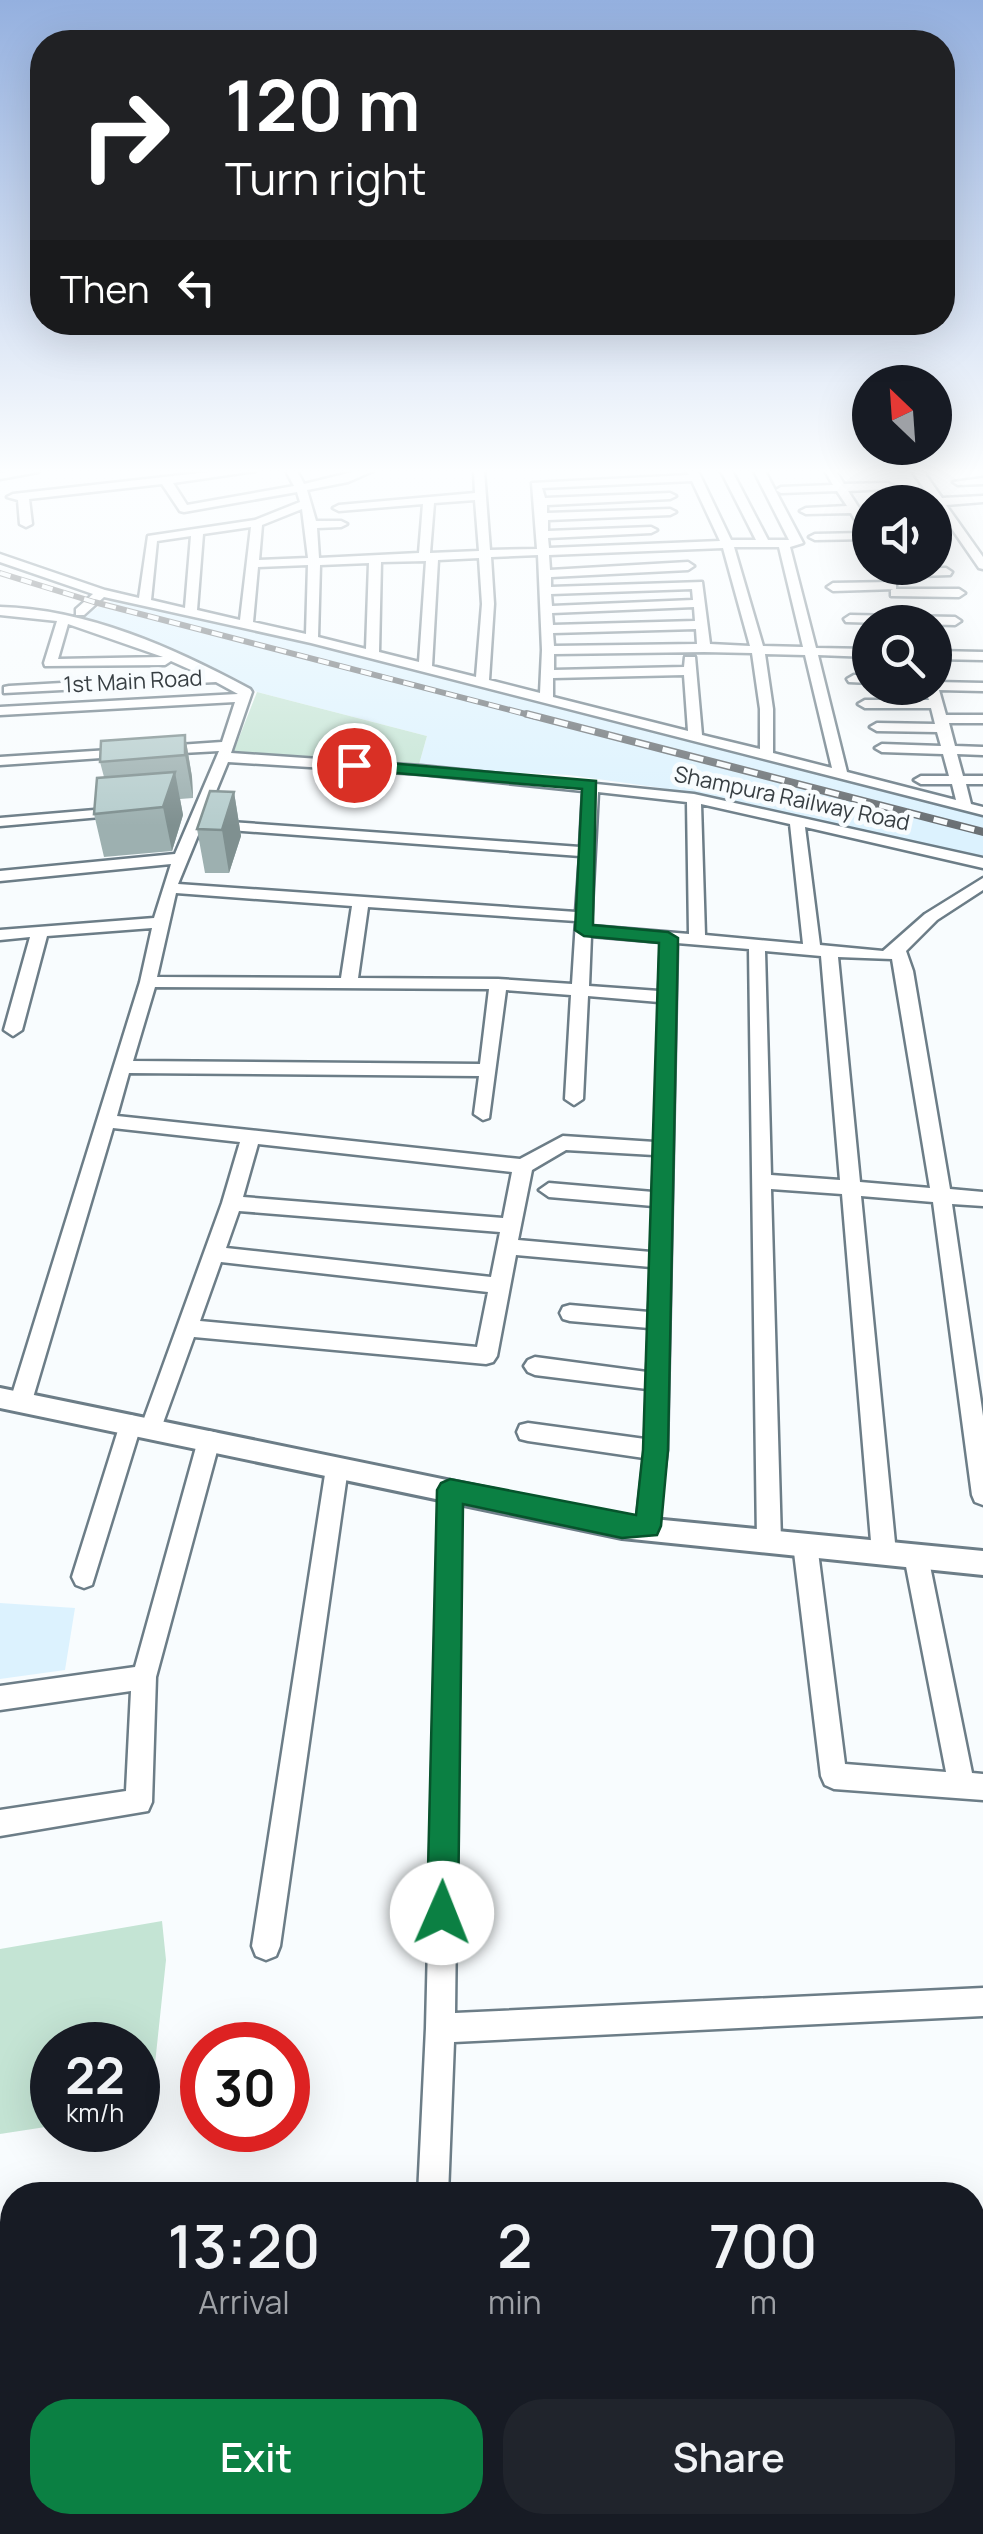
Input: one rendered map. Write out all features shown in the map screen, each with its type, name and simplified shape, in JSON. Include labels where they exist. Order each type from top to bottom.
[{"type":"street","points":[[91,589],[426,668],[983,812]]},
{"type":"street","points":[[145,602],[146,589]]},
{"type":"street","points":[[191,613],[193,589]]},
{"type":"street","points":[[246,625],[250,589]]},
{"type":"street","points":[[312,640],[313,589]]},
{"type":"street","points":[[372,655],[374,589]]},
{"type":"street","points":[[426,668],[427,589]]},
{"type":"street","points":[[482,683],[487,589]]},
{"type":"street","points":[[546,699],[545,591],[583,589]]},
{"type":"street","points":[[698,589],[704,648]]},
{"type":"street","points":[[743,589],[770,732],[766,756]]},
{"type":"street","points":[[795,589],[842,775]]},
{"type":"street","points":[[939,589],[959,593]]},
{"type":"street","points":[[102,593],[75,617],[50,662],[178,661]]},
{"type":"street","points":[[546,610],[699,603]]},
{"type":"street","points":[[0,610],[27,608],[75,617],[245,692],[224,752],[195,806],[194,824],[169,888],[148,982],[122,1067],[10,1400],[622,1526],[983,1562]]},
{"type":"street","points":[[547,630],[702,626]]},
{"type":"street","points":[[688,648],[696,738]]},
{"type":"street","points":[[548,650],[704,648],[852,652]]},
{"type":"street","points":[[952,655],[983,656]]},
{"type":"street","points":[[548,674],[691,671]]},
{"type":"street","points":[[10,690],[220,678]]},
{"type":"street","points":[[952,687],[983,687]]},
{"type":"street","name":"1st Main Road","points":[[0,711],[242,698]]},
{"type":"street","points":[[870,705],[942,717],[983,719]]},
{"type":"street","points":[[939,705],[965,806]]},
{"type":"street","points":[[877,727],[942,717]]},
{"type":"street","points":[[882,748],[983,751]]},
{"type":"street","name":"Shampura Railway Road","points":[[0,760],[224,752],[590,784],[694,798],[983,863]]},
{"type":"street","points":[[921,780],[983,780]]},
{"type":"street","points":[[574,1099],[590,784]]},
{"type":"street","points":[[694,798],[697,940]]},
{"type":"street","points":[[0,822],[130,811]]},
{"type":"street","points":[[797,820],[820,951],[850,1188],[884,1552]]},
{"type":"street","points":[[194,824],[588,852]]},
{"type":"street","points":[[0,876],[183,858]]},
{"type":"street","points":[[169,888],[361,902],[584,924],[668,938],[885,956],[897,950],[931,916],[983,882]]},
{"type":"street","points":[[350,983],[361,902]]},
{"type":"street","points":[[0,935],[160,922]]},
{"type":"street","points":[[10,1019],[40,932]]},
{"type":"street","points":[[648,1526],[656,1450],[668,938]]},
{"type":"street","points":[[757,946],[769,1540]]},
{"type":"street","points":[[897,950],[905,971],[942,1196],[983,1495]]},
{"type":"street","points":[[148,982],[498,984],[667,997]]},
{"type":"street","points":[[483,1114],[498,984]]},
{"type":"street","points":[[122,1067],[489,1070]]},
{"type":"street","points":[[104,1121],[523,1166],[562,1142],[663,1149]]},
{"type":"street","points":[[84,1576],[141,1426],[187,1328],[232,1202],[250,1138]]},
{"type":"street","points":[[187,1328],[479,1359],[488,1354],[523,1166]]},
{"type":"street","points":[[763,1180],[983,1199]]},
{"type":"street","points":[[549,1190],[662,1200]]},
{"type":"street","points":[[232,1202],[510,1236],[660,1260]]},
{"type":"street","points":[[214,1254],[501,1286]]},
{"type":"street","points":[[570,1313],[658,1321]]},
{"type":"street","points":[[535,1366],[657,1382]]},
{"type":"street","points":[[528,1432],[656,1450]]},
{"type":"street","points":[[0,1824],[139,1802],[144,1677],[209,1440]]},
{"type":"street","points":[[266,1946],[337,1468]]},
{"type":"street","points":[[434,2182],[450,1490]]},
{"type":"street","points":[[805,1544],[834,1776],[972,1786],[916,1556]]},
{"type":"street","points":[[0,1698],[144,1677]]},
{"type":"street","points":[[440,2028],[983,2002]]},
{"type":"shaded area","points":[[113,600],[494,689],[983,817],[983,860],[661,788],[569,775],[418,768],[427,736],[257,692],[235,678],[77,618]]},
{"type":"shaded area","points":[[0,1603],[75,1608],[65,1670],[0,1679]]},
{"type":"green space","points":[[257,692],[427,736],[418,768],[233,753]]},
{"type":"green space","points":[[162,1921],[166,1960],[159,2022],[30,2022],[30,2129],[0,2134],[0,1949]]},
{"type":"building","points":[[185,735],[185,755],[100,762],[101,741]]},
{"type":"building","points":[[175,772],[163,807],[94,814],[97,778]]},
{"type":"building","points":[[210,791],[234,792],[222,830],[197,829]]},
{"type":"railway","points":[[53,589],[537,717]]},
{"type":"railway","points":[[527,714],[983,832]]},
{"type":"route","points":[[354,765],[590,784],[584,930],[668,938],[656,1450],[648,1526],[622,1526],[450,1490],[442,1913]]}]
